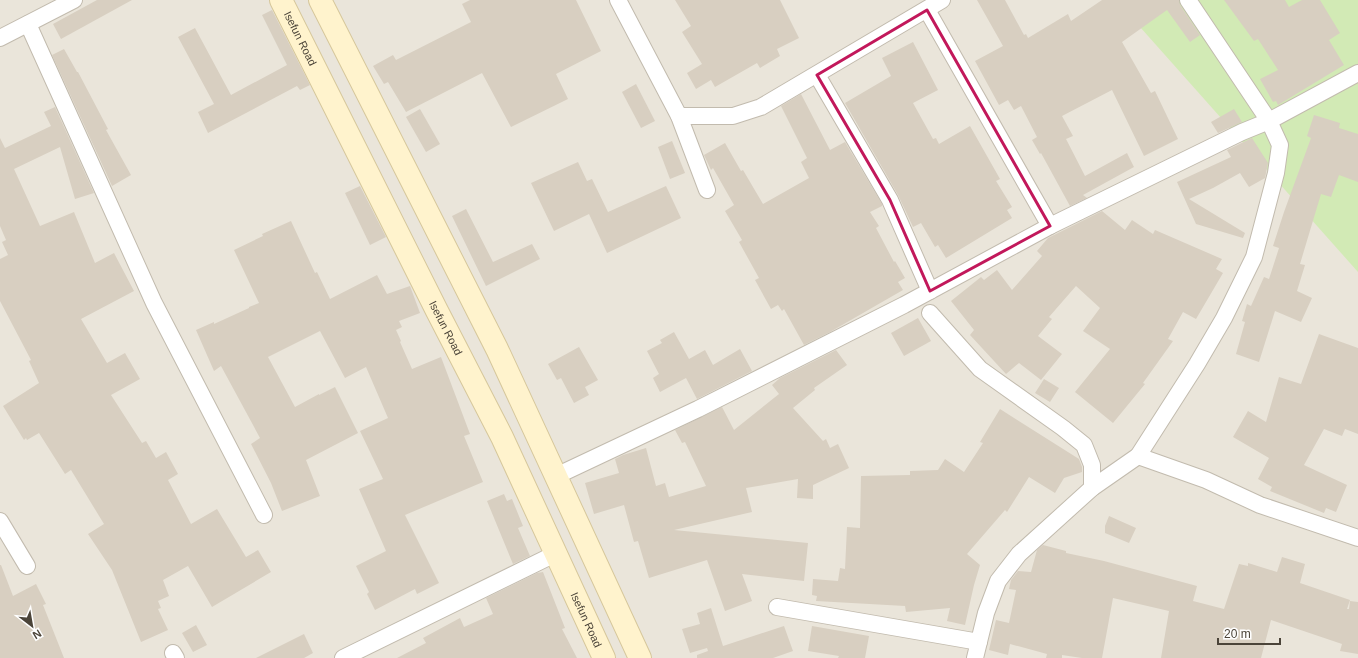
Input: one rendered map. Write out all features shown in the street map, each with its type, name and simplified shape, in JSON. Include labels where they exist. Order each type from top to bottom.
[{"type":"street","points":[[0,38],[74,0]]},
{"type":"street","name":"Isefun Road","points":[[281,0],[502,437],[557,553],[604,658]]},
{"type":"street","points":[[320,0],[497,349],[640,658]]},
{"type":"street","points":[[618,0],[678,116],[707,190]]},
{"type":"street","points":[[678,116],[733,116],[761,108],[942,0]]},
{"type":"street","points":[[975,658],[986,613],[998,581],[1020,554],[1092,488],[1138,456],[1197,364],[1224,318],[1254,257],[1276,173],[1280,145],[1269,121],[1188,0]]},
{"type":"street","points":[[926,10],[1050,226]]},
{"type":"street","points":[[28,24],[154,303],[264,515]]},
{"type":"street","points":[[556,476],[698,409],[904,305],[1050,226],[1242,132],[1269,121],[1358,73]]},
{"type":"street","points":[[817,75],[890,200],[930,291]]},
{"type":"street","points":[[930,313],[980,369],[1063,428],[1084,445],[1092,465],[1092,488]]},
{"type":"street","points":[[1138,456],[1206,480],[1260,505],[1358,538]]},
{"type":"street","points":[[0,521],[27,566]]},
{"type":"street","points":[[343,658],[557,553]]},
{"type":"street","points":[[777,607],[979,642]]},
{"type":"highlighted area","points":[[927,10],[1050,226],[930,291],[890,200],[817,75]]},
{"type":"shaded area","points":[[0,0],[1358,0],[1358,658],[0,658]]},
{"type":"green space","points":[[1116,0],[1358,0],[1358,272]]},
{"type":"building","points":[[97,0],[132,0],[61,39],[53,24]]},
{"type":"building","points":[[470,0],[576,0],[601,51],[556,74],[568,99],[511,127],[482,73],[406,112],[388,82],[384,84],[373,66],[393,55],[396,60],[471,22],[462,4]]},
{"type":"building","points":[[675,0],[780,0],[799,38],[777,49],[780,56],[760,68],[757,63],[715,87],[711,80],[696,89],[687,73],[702,64],[682,32],[691,26]]},
{"type":"building","points":[[977,0],[1005,0],[1024,35],[1026,34],[1028,38],[1068,14],[1071,21],[1102,0],[1179,0],[1180,5],[1200,35],[1190,42],[1167,10],[1122,42],[1151,93],[1155,91],[1178,139],[1144,156],[1112,90],[1062,116],[1073,136],[1066,139],[1085,176],[1127,153],[1134,167],[1083,195],[1087,198],[1070,206],[1041,153],[1040,154],[1032,140],[1037,137],[1021,106],[1014,110],[1008,100],[999,105],[975,61],[1003,46]]},
{"type":"building","points":[[1224,0],[1285,0],[1289,7],[1302,0],[1320,0],[1340,33],[1329,40],[1344,65],[1278,105],[1276,101],[1273,102],[1260,79],[1278,70],[1258,39],[1254,41]]},
{"type":"building","points":[[272,10],[310,85],[300,90],[297,86],[208,133],[198,112],[214,104],[178,37],[195,28],[231,95],[287,65],[262,15]]},
{"type":"building","points":[[913,42],[938,90],[913,103],[933,139],[936,138],[939,144],[970,126],[1000,179],[996,181],[1012,207],[1007,210],[1012,218],[946,258],[938,245],[935,247],[921,223],[913,227],[898,195],[845,103],[891,76],[882,58]]},
{"type":"building","points":[[64,49],[78,72],[108,129],[106,130],[131,175],[112,186],[52,55]]},
{"type":"building","points":[[636,84],[655,121],[641,128],[622,92]]},
{"type":"building","points":[[801,94],[830,150],[845,142],[882,204],[882,206],[870,212],[879,226],[876,228],[894,262],[895,261],[905,278],[898,282],[903,290],[830,332],[804,345],[784,309],[782,311],[778,305],[771,309],[755,280],[759,278],[739,242],[742,240],[725,211],[734,205],[713,168],[711,170],[704,155],[725,143],[741,171],[743,170],[763,204],[809,178],[801,162],[807,158],[781,106]]},
{"type":"building","points":[[55,107],[94,193],[75,199],[60,147],[14,169],[40,226],[74,212],[95,263],[114,253],[134,291],[81,319],[107,363],[125,353],[140,379],[111,395],[142,443],[146,441],[156,458],[166,452],[178,474],[168,480],[191,524],[217,509],[246,557],[258,550],[271,572],[212,607],[188,566],[163,580],[169,596],[158,601],[161,608],[158,609],[168,630],[141,642],[112,570],[88,534],[104,524],[71,470],[65,474],[39,433],[27,440],[26,438],[24,440],[3,406],[39,383],[29,361],[31,360],[0,301],[0,259],[8,255],[2,242],[6,240],[0,226],[0,138],[5,148],[51,126],[44,112]]},
{"type":"building","points":[[420,109],[440,144],[426,152],[406,117]]},
{"type":"building","points":[[1234,109],[1242,122],[1218,133],[1211,122]]},
{"type":"building","points":[[1314,115],[1340,123],[1339,128],[1358,134],[1358,182],[1339,175],[1331,197],[1321,194],[1300,264],[1305,265],[1297,291],[1312,298],[1301,322],[1275,311],[1259,362],[1236,354],[1245,322],[1242,321],[1247,304],[1251,306],[1264,277],[1269,279],[1279,248],[1273,246],[1311,138],[1307,136]]},
{"type":"building","points":[[1252,138],[1268,163],[1265,178],[1249,187],[1240,173],[1189,199],[1245,233],[1243,238],[1196,224],[1177,182],[1231,157],[1227,150]]},
{"type":"building","points":[[672,141],[685,173],[670,179],[658,147]]},
{"type":"building","points":[[578,162],[587,181],[592,179],[608,212],[666,186],[681,218],[607,253],[589,214],[554,231],[531,183]]},
{"type":"building","points":[[360,186],[386,237],[370,245],[345,193]]},
{"type":"building","points":[[466,209],[493,262],[532,244],[540,259],[486,286],[452,216]]},
{"type":"building","points":[[1102,211],[1125,230],[1132,220],[1153,234],[1155,230],[1222,259],[1216,269],[1223,273],[1196,319],[1183,312],[1168,339],[1173,341],[1143,383],[1145,384],[1113,423],[1075,392],[1110,349],[1083,331],[1100,308],[1076,286],[1049,317],[1052,319],[1038,336],[1062,354],[1041,380],[1019,363],[1006,374],[970,335],[974,330],[951,301],[981,277],[984,280],[997,270],[1012,290],[1042,256],[1037,251],[1048,238]]},
{"type":"building","points":[[291,221],[315,273],[317,272],[330,299],[377,275],[387,294],[410,286],[420,313],[399,321],[402,327],[396,330],[401,341],[400,342],[412,369],[441,357],[470,434],[464,436],[483,482],[405,515],[439,583],[417,594],[415,589],[375,610],[367,594],[369,592],[356,566],[386,551],[359,489],[383,479],[360,431],[388,418],[366,367],[345,378],[320,331],[268,357],[295,407],[335,387],[358,433],[306,460],[320,496],[282,511],[271,483],[251,444],[260,438],[221,366],[214,371],[196,330],[214,322],[214,324],[259,303],[234,250],[263,236],[262,234]]},
{"type":"building","points":[[918,318],[931,341],[904,356],[891,333]]},
{"type":"building","points":[[674,332],[689,359],[705,350],[713,365],[740,349],[752,371],[697,399],[686,378],[660,392],[653,378],[659,374],[647,351],[662,343],[660,340]]},
{"type":"building","points":[[1319,334],[1358,348],[1358,434],[1345,429],[1342,436],[1324,429],[1304,465],[1347,485],[1336,512],[1326,508],[1324,513],[1270,491],[1272,487],[1258,479],[1269,458],[1233,437],[1248,411],[1266,422],[1279,377],[1301,384]]},
{"type":"building","points":[[579,347],[598,380],[585,387],[589,395],[574,403],[561,378],[557,380],[548,364]]},
{"type":"building","points":[[836,350],[847,365],[814,388],[815,390],[793,408],[823,441],[826,439],[830,448],[838,444],[849,468],[813,485],[813,499],[797,498],[798,479],[746,488],[752,512],[674,530],[808,543],[804,581],[742,574],[752,601],[725,611],[707,560],[649,578],[638,541],[634,542],[624,505],[594,514],[585,483],[619,473],[615,459],[646,448],[656,486],[665,483],[669,497],[706,486],[685,442],[682,443],[675,430],[722,407],[734,430],[779,394],[772,385],[780,378]]},
{"type":"building","points":[[1044,379],[1059,388],[1050,402],[1035,393]]},
{"type":"building","points":[[1000,409],[1079,459],[1082,472],[1064,478],[1055,493],[1029,477],[1007,512],[1005,510],[967,554],[980,565],[965,625],[947,621],[950,608],[906,612],[905,606],[816,601],[817,596],[812,595],[813,579],[838,581],[840,568],[845,569],[847,527],[860,528],[861,476],[910,475],[910,471],[938,470],[945,459],[964,472],[983,443],[980,442]]},
{"type":"building","points":[[504,494],[507,501],[512,499],[523,526],[518,528],[530,556],[513,564],[487,501]]},
{"type":"building","points":[[1109,516],[1136,528],[1129,543],[1105,533],[1105,526]]},
{"type":"building","points":[[1043,545],[1066,551],[1066,553],[1104,561],[1197,586],[1193,601],[1224,609],[1239,564],[1248,566],[1248,563],[1277,572],[1282,557],[1305,564],[1300,583],[1350,600],[1347,609],[1349,609],[1350,601],[1358,602],[1358,654],[1340,651],[1342,644],[1271,620],[1261,658],[1161,658],[1169,611],[1113,598],[1102,658],[1082,658],[1062,655],[1062,658],[1046,658],[1047,654],[1010,644],[1008,655],[989,650],[996,620],[1009,623],[1016,590],[1009,589],[1011,580],[1018,571],[1031,572],[1037,550]]},
{"type":"building","points":[[0,565],[13,596],[36,584],[46,604],[43,605],[64,658],[0,658]]},
{"type":"building","points":[[543,572],[565,628],[562,629],[577,658],[397,658],[426,643],[423,638],[460,618],[464,627],[493,614],[486,598],[537,573]]},
{"type":"building","points":[[711,608],[723,646],[784,626],[793,651],[773,658],[697,658],[697,655],[708,651],[707,648],[690,653],[682,629],[700,624],[697,613]]},
{"type":"building","points":[[196,625],[207,645],[193,652],[182,633]]},
{"type":"building","points":[[812,626],[869,636],[865,658],[838,658],[839,656],[808,651]]},
{"type":"building","points":[[304,634],[313,653],[304,658],[256,658]]}]
